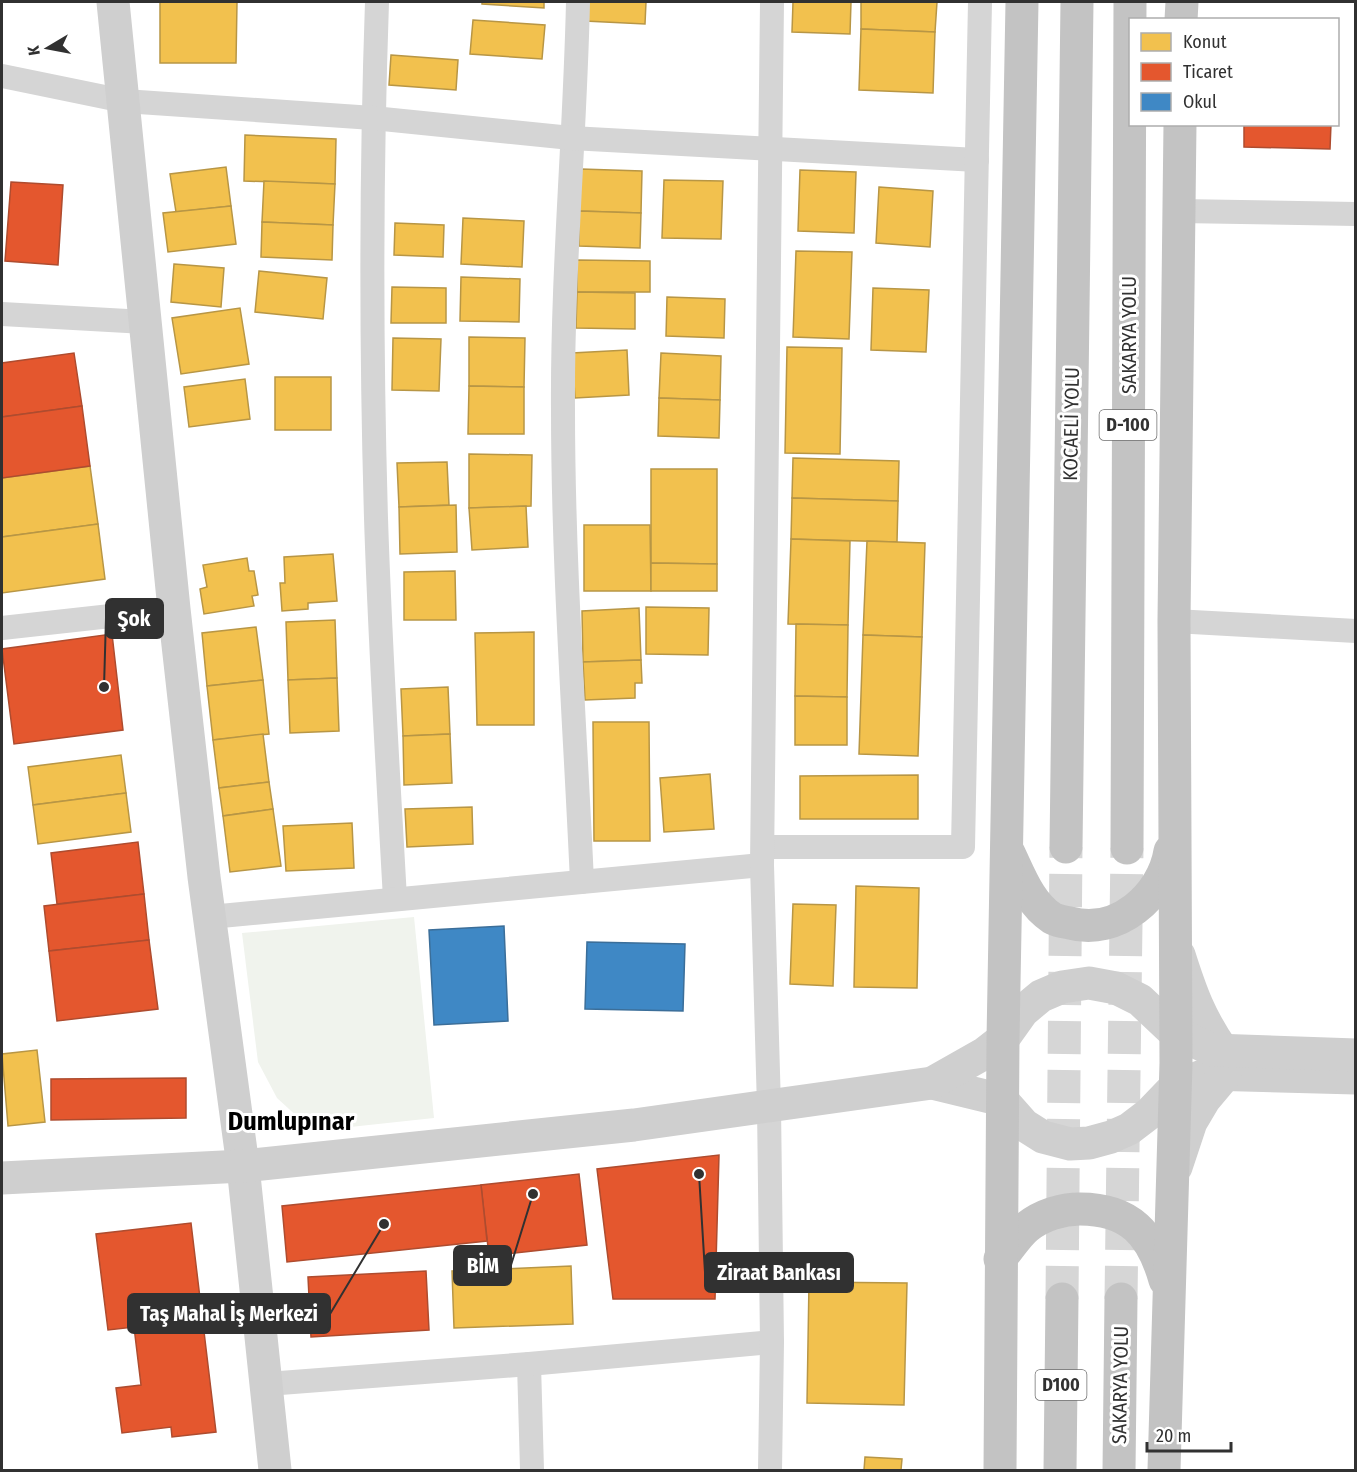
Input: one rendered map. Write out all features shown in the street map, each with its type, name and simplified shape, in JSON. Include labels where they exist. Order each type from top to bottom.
[{"type":"highway","points":[[1000,1470],[1002,1100],[1022,2]]},
{"type":"highway","name":"KOCAELİ YOLU","points":[[1066,847],[1077,2]]},
{"type":"highway","name":"SAKARYA YOLU","points":[[1130,2],[1130,18]]},
{"type":"highway","points":[[1181,18],[1182,2]]},
{"type":"highway","name":"SAKARYA YOLU","points":[[1127,848],[1130,126]]},
{"type":"highway","points":[[1164,1470],[1175,1086],[1174,621],[1180,126]]},
{"type":"highway","points":[[1007,849],[1025,888],[1053,919],[1077,925],[1094,926],[1114,921],[1133,911],[1147,898],[1168,864],[1176,812]]},
{"type":"highway","points":[[1000,1259],[1026,1227],[1045,1216],[1069,1209],[1093,1209],[1114,1213],[1130,1222],[1143,1234],[1158,1256],[1168,1291]]},
{"type":"highway","name":"D100","points":[[1060,1470],[1062,1299]]},
{"type":"highway","name":"SAKARYA YOLU","points":[[1119,1470],[1121,1299]]},
{"type":"main road","points":[[113,2],[174,609],[210,917],[243,1166],[275,1470]]},
{"type":"main road","points":[[1172,1180],[1191,1122],[1204,1100],[1217,1063],[1206,1027],[1192,998],[1176,945]]},
{"type":"main road","points":[[2,1178],[243,1166],[634,1125],[932,1083],[985,1053],[1003,1039],[1023,1011],[1041,996],[1062,987],[1089,983],[1116,988],[1140,999],[1174,1032],[1217,1063],[1356,1078]]},
{"type":"main road","points":[[932,1083],[1002,1100],[1024,1125],[1043,1137],[1070,1144],[1089,1143],[1111,1137],[1129,1128],[1150,1113],[1175,1086],[1217,1063],[1356,1054]]},
{"type":"street","points":[[377,2],[373,118],[373,369],[376,516],[395,899]]},
{"type":"street","points":[[578,2],[565,292],[563,431],[565,532],[582,882]]},
{"type":"street","points":[[770,1470],[772,1342],[770,1107],[762,856],[772,2]]},
{"type":"street","points":[[210,917],[582,882],[762,856],[963,847],[980,2]]},
{"type":"street","points":[[2,76],[124,101],[373,118],[571,138],[977,160]]},
{"type":"street","points":[[1179,211],[1356,214]]},
{"type":"street","points":[[2,314],[146,321]]},
{"type":"street","points":[[2,628],[174,609]]},
{"type":"street","points":[[1174,621],[1356,631]]},
{"type":"street","points":[[267,1384],[772,1342]]},
{"type":"street","points":[[529,1364],[532,1470]]},
{"type":"shaded area","points":[[414,917],[434,1118],[313,1131],[277,1098],[258,1062],[242,933]]},
{"type":"building: Konut","points":[[160,2],[237,2],[236,63],[160,63]]},
{"type":"building: Konut","points":[[482,2],[544,2],[544,8],[482,4]]},
{"type":"building: Konut","points":[[587,2],[646,2],[645,24],[585,21]]},
{"type":"building: Konut","points":[[793,2],[851,2],[850,34],[792,32]]},
{"type":"building: Konut","points":[[861,2],[937,2],[935,32],[861,29]]},
{"type":"building: Konut","points":[[473,20],[545,25],[542,59],[470,54]]},
{"type":"building: Konut","points":[[861,29],[935,32],[933,93],[859,90]]},
{"type":"building: Konut","points":[[391,55],[458,60],[456,90],[389,85]]},
{"type":"building: Konut","points":[[245,135],[336,139],[335,184],[244,181]]},
{"type":"building: Konut","points":[[226,167],[231,206],[176,212],[170,174]]},
{"type":"building: Konut","points":[[581,169],[642,171],[641,213],[579,211]]},
{"type":"building: Konut","points":[[800,170],[856,172],[854,233],[798,231]]},
{"type":"building: Konut","points":[[664,180],[723,181],[721,239],[662,238]]},
{"type":"building: Konut","points":[[264,181],[335,184],[333,225],[262,222]]},
{"type":"building: Konut","points":[[879,187],[933,191],[930,247],[876,243]]},
{"type":"building: Konut","points":[[231,206],[236,244],[168,252],[163,213]]},
{"type":"building: Konut","points":[[579,211],[641,213],[640,248],[579,246]]},
{"type":"building: Konut","points":[[463,218],[524,221],[522,267],[461,264]]},
{"type":"building: Konut","points":[[262,222],[333,225],[332,260],[261,257]]},
{"type":"building: Konut","points":[[395,223],[444,225],[443,257],[394,255]]},
{"type":"building: Konut","points":[[796,251],[852,252],[849,339],[793,337]]},
{"type":"building: Konut","points":[[577,260],[650,261],[650,292],[577,292]]},
{"type":"building: Konut","points":[[174,264],[224,268],[221,307],[171,302]]},
{"type":"building: Konut","points":[[259,271],[327,278],[323,319],[255,312]]},
{"type":"building: Konut","points":[[461,277],[520,279],[519,322],[460,321]]},
{"type":"building: Konut","points":[[392,287],[446,288],[446,323],[391,323]]},
{"type":"building: Konut","points":[[873,288],[929,290],[926,352],[871,350]]},
{"type":"building: Konut","points":[[577,292],[635,293],[635,329],[576,328]]},
{"type":"building: Konut","points":[[667,297],[725,299],[724,338],[666,336]]},
{"type":"building: Konut","points":[[240,308],[249,364],[181,374],[172,318]]},
{"type":"building: Konut","points":[[469,337],[525,338],[524,387],[469,386]]},
{"type":"building: Konut","points":[[393,338],[441,339],[439,391],[392,390]]},
{"type":"building: Konut","points":[[787,347],[842,348],[840,454],[785,453]]},
{"type":"building: Konut","points":[[627,350],[629,395],[575,398],[572,353]]},
{"type":"building: Konut","points":[[661,353],[721,356],[720,400],[659,398]]},
{"type":"building: Konut","points":[[275,377],[331,377],[331,430],[275,430]]},
{"type":"building: Konut","points":[[245,379],[250,419],[189,427],[184,387]]},
{"type":"building: Konut","points":[[469,386],[524,387],[524,434],[468,434]]},
{"type":"building: Konut","points":[[659,398],[720,400],[719,438],[658,436]]},
{"type":"building: Konut","points":[[469,454],[532,455],[531,506],[469,508]]},
{"type":"building: Konut","points":[[793,458],[899,461],[898,501],[792,498]]},
{"type":"building: Konut","points":[[447,462],[449,505],[399,507],[397,463]]},
{"type":"building: Konut","points":[[90,466],[98,524],[2,537],[2,478]]},
{"type":"building: Konut","points":[[651,469],[717,469],[717,564],[651,563]]},
{"type":"building: Konut","points":[[792,498],[898,501],[897,542],[791,539]]},
{"type":"building: Konut","points":[[456,505],[457,552],[400,554],[399,507]]},
{"type":"building: Konut","points":[[526,506],[528,547],[472,550],[469,508]]},
{"type":"building: Konut","points":[[98,524],[105,579],[2,593],[2,537]]},
{"type":"building: Konut","points":[[584,525],[650,525],[651,591],[584,591]]},
{"type":"building: Konut","points":[[791,539],[850,541],[848,625],[788,624]]},
{"type":"building: Konut","points":[[867,541],[925,543],[922,637],[863,635]]},
{"type":"building: Konut","points":[[333,554],[337,601],[308,603],[308,609],[282,611],[280,583],[285,583],[284,557]]},
{"type":"building: Konut","points":[[247,558],[249,571],[254,571],[258,595],[252,596],[254,606],[204,614],[200,589],[207,587],[203,565]]},
{"type":"building: Konut","points":[[651,563],[717,564],[717,591],[651,591]]},
{"type":"building: Konut","points":[[455,571],[456,620],[404,620],[404,572]]},
{"type":"building: Konut","points":[[646,607],[709,608],[708,655],[646,654]]},
{"type":"building: Konut","points":[[639,608],[641,660],[583,662],[582,611]]},
{"type":"building: Konut","points":[[335,620],[337,678],[288,680],[286,622]]},
{"type":"building: Konut","points":[[796,624],[848,625],[847,697],[795,696]]},
{"type":"building: Konut","points":[[256,627],[263,680],[207,686],[202,633]]},
{"type":"building: Konut","points":[[534,632],[534,725],[477,725],[475,633]]},
{"type":"building: Konut","points":[[863,635],[922,637],[918,756],[859,754]]},
{"type":"building: Konut","points":[[641,660],[642,683],[635,683],[635,698],[585,700],[583,662]]},
{"type":"building: Konut","points":[[337,678],[339,731],[290,733],[288,680]]},
{"type":"building: Konut","points":[[263,680],[269,734],[213,740],[207,686]]},
{"type":"building: Konut","points":[[448,687],[450,734],[403,736],[401,689]]},
{"type":"building: Konut","points":[[795,696],[847,697],[847,745],[795,745]]},
{"type":"building: Konut","points":[[593,722],[649,722],[650,841],[594,841]]},
{"type":"building: Konut","points":[[263,734],[269,782],[219,788],[213,740]]},
{"type":"building: Konut","points":[[450,734],[452,783],[404,785],[403,736]]},
{"type":"building: Konut","points":[[121,755],[126,793],[33,805],[28,767]]},
{"type":"building: Konut","points":[[710,774],[714,829],[664,832],[660,778]]},
{"type":"building: Konut","points":[[918,775],[918,819],[800,819],[800,776]]},
{"type":"building: Konut","points":[[269,782],[273,809],[223,816],[219,788]]},
{"type":"building: Konut","points":[[126,793],[131,832],[38,844],[33,805]]},
{"type":"building: Konut","points":[[472,807],[473,844],[407,847],[405,809]]},
{"type":"building: Konut","points":[[273,809],[281,866],[230,872],[223,816]]},
{"type":"building: Konut","points":[[352,823],[354,868],[286,871],[283,826]]},
{"type":"building: Konut","points":[[856,886],[919,888],[917,988],[854,987]]},
{"type":"building: Konut","points":[[793,904],[836,905],[833,986],[790,984]]},
{"type":"building: Konut","points":[[37,1050],[45,1122],[8,1126],[2,1054]]},
{"type":"building: Konut","points":[[571,1266],[573,1324],[454,1328],[452,1271]]},
{"type":"building: Konut","points":[[809,1282],[907,1283],[904,1405],[807,1403]]},
{"type":"building: Konut","points":[[865,1457],[902,1459],[901,1470],[864,1470]]},
{"type":"building: Ticaret","points":[[1244,126],[1331,126],[1330,149],[1244,147]]},
{"type":"building: Ticaret","points":[[11,182],[63,185],[58,265],[5,261]]},
{"type":"building: Ticaret","points":[[74,353],[82,406],[2,417],[2,363]]},
{"type":"building: Ticaret","points":[[82,406],[90,466],[2,478],[2,417]]},
{"type":"building: Ticaret","points":[[112,634],[123,730],[14,744],[2,649]]},
{"type":"building: Ticaret","points":[[138,842],[144,894],[57,904],[51,853]]},
{"type":"building: Ticaret","points":[[144,894],[149,940],[49,951],[44,906]]},
{"type":"building: Ticaret","points":[[149,940],[158,1009],[57,1021],[49,951]]},
{"type":"building: Ticaret","points":[[186,1078],[186,1118],[51,1120],[51,1079]]},
{"type":"building: Ticaret","points":[[719,1155],[715,1299],[613,1299],[597,1169]]},
{"type":"building: Ticaret","points":[[579,1174],[587,1245],[489,1256],[481,1185]]},
{"type":"building: Ticaret","points":[[481,1185],[487,1241],[287,1262],[282,1206]]},
{"type":"building: Ticaret","points":[[191,1223],[216,1432],[172,1437],[171,1427],[122,1433],[116,1388],[141,1385],[134,1327],[108,1330],[96,1234]]},
{"type":"building: Ticaret","points":[[426,1271],[429,1330],[311,1337],[308,1277]]},
{"type":"building: Okul","points":[[504,926],[508,1021],[434,1025],[429,930]]},
{"type":"building: Okul","points":[[587,942],[685,944],[683,1011],[585,1009]]},
{"type":"tunnel","points":[[1062,1299],[1066,847]]},
{"type":"tunnel","points":[[1121,1299],[1127,848]]},
{"type":"place","name":"Şok","points":[[104,687]]},
{"type":"place","name":"Ziraat Bankası","points":[[699,1174]]},
{"type":"place","name":"BİM","points":[[533,1194]]},
{"type":"place","name":"Taş Mahal İş Merkezi","points":[[384,1224]]},
{"type":"district","name":"Dumlupınar","points":[[291,1121]]}]
